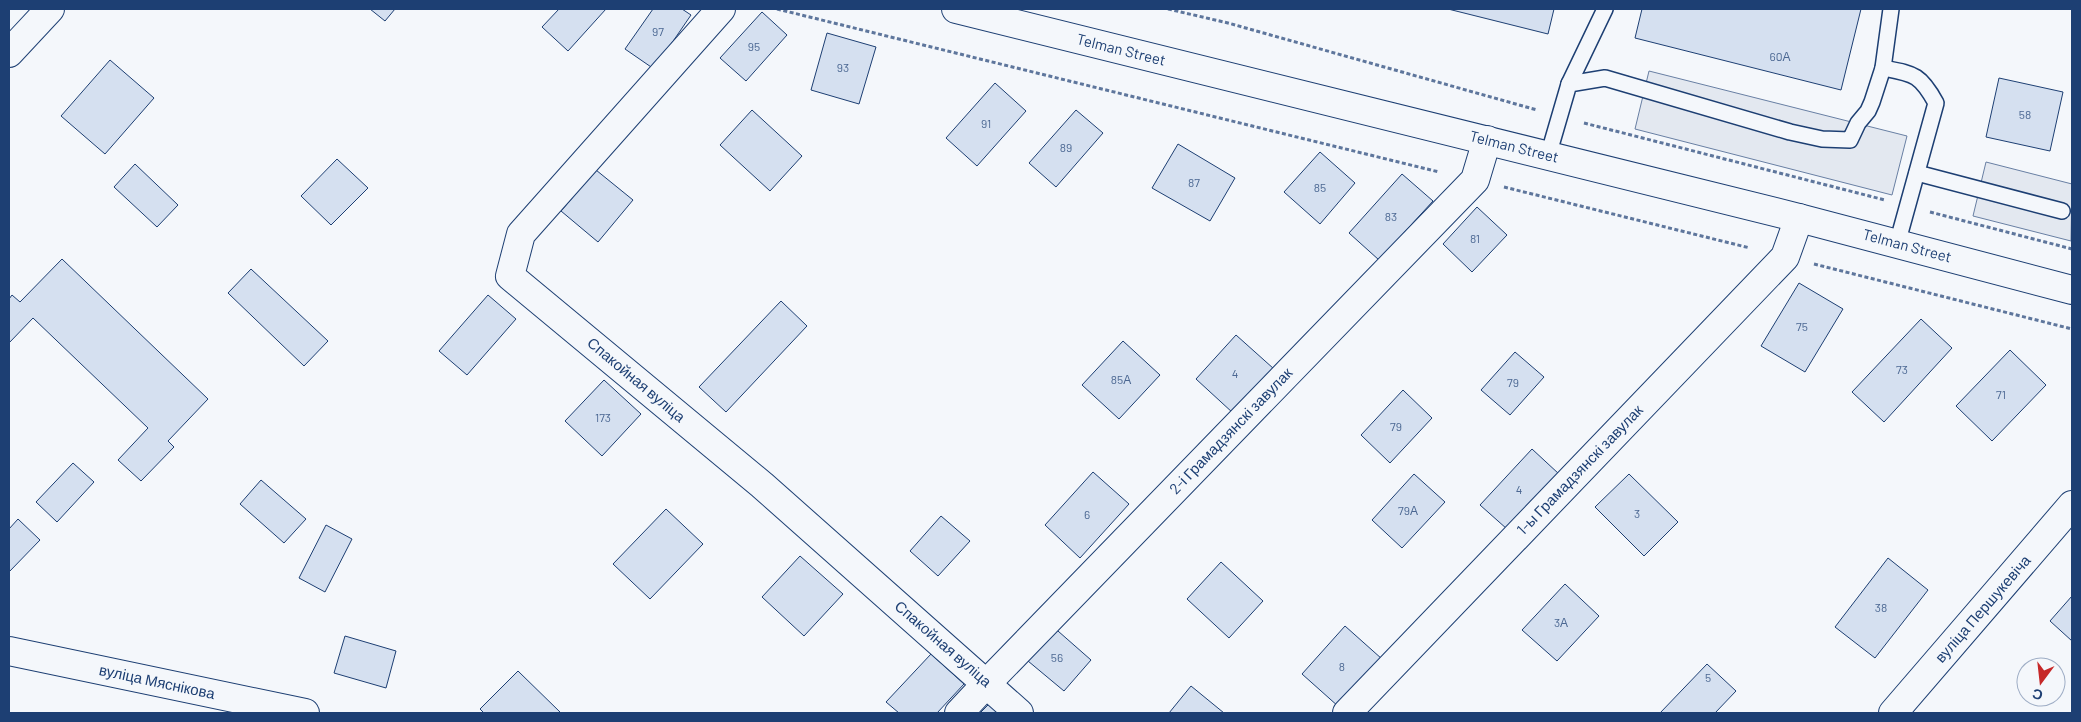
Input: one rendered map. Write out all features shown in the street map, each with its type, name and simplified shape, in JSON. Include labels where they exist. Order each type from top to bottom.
[{"type":"street","points":[[9,53],[50,9]]},
{"type":"street","name":"Спакойная вуліца","points":[[721,9],[521,234],[510,276],[762,485],[1019,713]]},
{"type":"street","name":"Telman Street","points":[[956,9],[1798,218],[2072,290]]},
{"type":"street","name":"2-і Грамадзянскі завулак","points":[[959,713],[1474,180],[1487,140]]},
{"type":"street","name":"1-ы Грамадзянскі завулак","points":[[1347,713],[1785,257],[1798,218]]},
{"type":"street","name":"вуліца Першукевіча","points":[[1893,713],[2072,505]]},
{"type":"street","name":"вуліца Мяснікова","points":[[9,651],[305,713]]},
{"type":"lane","points":[[1548,156],[1569,84],[1605,9]]},
{"type":"lane","points":[[1569,84],[1605,78],[1790,132],[1822,138],[1850,140],[1858,123],[1868,111],[1883,68],[1891,9]]},
{"type":"lane","points":[[1883,68],[1910,74],[1925,83],[1936,103],[1897,244]]},
{"type":"lane","points":[[1917,173],[2062,211]]},
{"type":"path","points":[[777,9],[2072,329]]},
{"type":"path","points":[[1169,9],[1559,116],[2072,249]]},
{"type":"shaded area","points":[[1649,71],[1907,136],[1892,195],[1635,129]]},
{"type":"shaded area","points":[[1986,162],[2072,184],[2071,241],[1973,216]]},
{"type":"building","points":[[370,9],[395,9],[385,21]]},
{"type":"building","points":[[559,9],[606,9],[568,51],[542,27]]},
{"type":"building","points":[[653,9],[682,9],[691,15],[654,69],[625,49]]},
{"type":"building","points":[[1448,9],[1554,9],[1548,34]]},
{"type":"building","points":[[1642,9],[1861,9],[1841,90],[1635,38]]},
{"type":"building","points":[[762,12],[787,35],[746,81],[720,58]]},
{"type":"building","points":[[827,33],[876,47],[859,104],[811,90]]},
{"type":"building","points":[[110,60],[154,98],[105,154],[61,116]]},
{"type":"building","points":[[1999,78],[2063,92],[2050,151],[1986,137]]},
{"type":"building","points":[[995,83],[1026,111],[977,166],[946,138]]},
{"type":"building","points":[[752,110],[802,156],[770,191],[720,145]]},
{"type":"building","points":[[1076,110],[1103,133],[1056,187],[1029,163]]},
{"type":"building","points":[[1178,144],[1235,178],[1210,221],[1152,188]]},
{"type":"building","points":[[1320,152],[1355,183],[1320,224],[1284,192]]},
{"type":"building","points":[[337,159],[368,188],[331,225],[301,196]]},
{"type":"building","points":[[135,164],[178,205],[157,227],[114,187]]},
{"type":"building","points":[[596,170],[633,200],[598,242],[561,211]]},
{"type":"building","points":[[1402,174],[1433,201],[1379,260],[1349,233]]},
{"type":"building","points":[[1477,207],[1507,235],[1472,272],[1443,244]]},
{"type":"building","points":[[62,259],[208,399],[168,441],[174,447],[141,481],[118,460],[148,428],[33,318],[9,343],[9,299],[12,295],[20,302]]},
{"type":"building","points":[[251,269],[328,341],[304,366],[228,293]]},
{"type":"building","points":[[1799,283],[1843,309],[1805,372],[1761,346]]},
{"type":"building","points":[[488,295],[516,319],[467,375],[439,351]]},
{"type":"building","points":[[781,301],[807,326],[726,412],[699,387]]},
{"type":"building","points":[[1921,319],[1952,348],[1884,422],[1852,392]]},
{"type":"building","points":[[1236,335],[1274,369],[1233,413],[1196,379]]},
{"type":"building","points":[[1123,341],[1160,375],[1119,419],[1082,385]]},
{"type":"building","points":[[2010,350],[2046,385],[1992,441],[1956,406]]},
{"type":"building","points":[[1515,352],[1544,377],[1510,415],[1481,390]]},
{"type":"building","points":[[604,380],[641,414],[602,456],[565,421]]},
{"type":"building","points":[[1403,390],[1432,418],[1390,463],[1361,435]]},
{"type":"building","points":[[1532,449],[1559,474],[1507,529],[1480,505]]},
{"type":"building","points":[[73,463],[94,482],[57,522],[36,502]]},
{"type":"building","points":[[1093,472],[1129,504],[1080,558],[1045,525]]},
{"type":"building","points":[[1414,474],[1445,502],[1402,548],[1372,520]]},
{"type":"building","points":[[1629,474],[1678,522],[1644,556],[1595,507]]},
{"type":"building","points":[[261,480],[306,519],[284,543],[240,504]]},
{"type":"building","points":[[666,509],[703,544],[650,599],[613,564]]},
{"type":"building","points":[[941,516],[970,541],[938,576],[910,551]]},
{"type":"building","points":[[18,519],[40,540],[9,572],[9,529]]},
{"type":"building","points":[[326,525],[352,539],[325,592],[299,578]]},
{"type":"building","points":[[800,556],[843,594],[804,636],[762,597]]},
{"type":"building","points":[[1888,558],[1928,590],[1875,658],[1835,627]]},
{"type":"building","points":[[1221,562],[1263,601],[1229,638],[1187,599]]},
{"type":"building","points":[[1565,584],[1599,616],[1557,661],[1522,630]]},
{"type":"building","points":[[2072,596],[2072,641],[2050,621]]},
{"type":"building","points":[[1050,624],[1091,660],[1064,691],[1022,656]]},
{"type":"building","points":[[1345,626],[1382,659],[1339,707],[1302,674]]},
{"type":"building","points":[[345,636],[396,651],[386,688],[334,673]]},
{"type":"building","points":[[931,654],[964,684],[937,713],[899,713],[886,702]]},
{"type":"building","points":[[1707,664],[1736,691],[1715,713],[1660,713]]},
{"type":"building","points":[[518,671],[559,713],[484,713],[480,709]]},
{"type":"building","points":[[1191,686],[1224,713],[1169,713]]},
{"type":"building","points":[[990,703],[1002,713],[980,713]]}]
